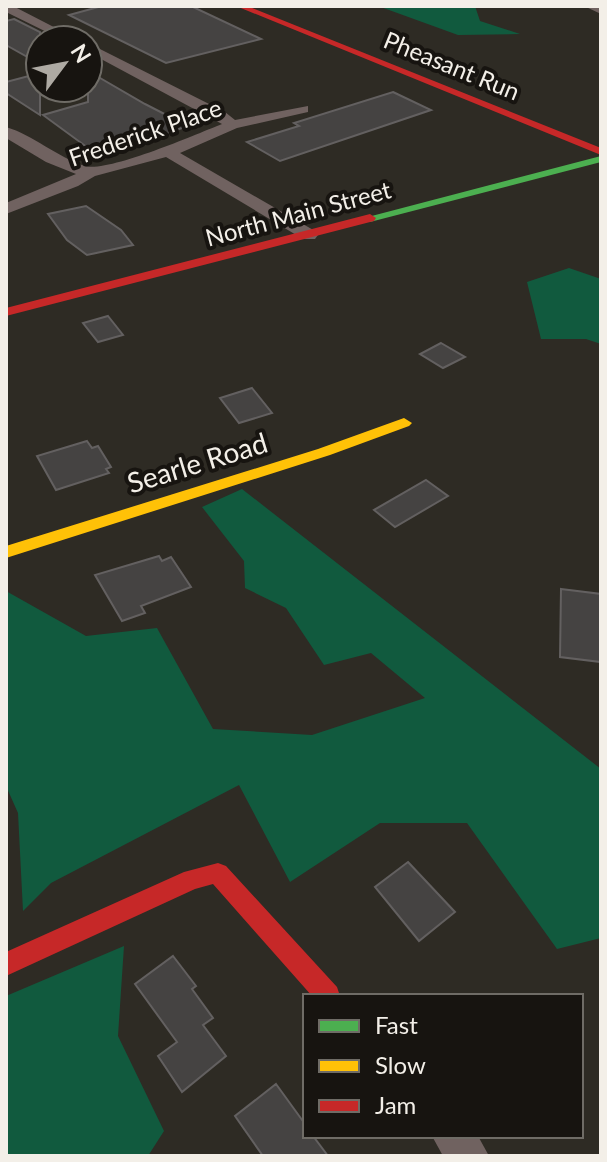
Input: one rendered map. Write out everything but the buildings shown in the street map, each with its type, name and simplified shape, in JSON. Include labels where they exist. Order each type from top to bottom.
[{"type":"street","name":"Pheasant Run","points":[[240,6],[601,152]]},
{"type":"street","points":[[590,6],[601,10]]},
{"type":"street","points":[[6,7],[41,24]]},
{"type":"street","points":[[104,55],[220,115],[232,125]]},
{"type":"street","name":"Frederick Place","points":[[6,209],[72,183],[89,173],[168,152],[232,125],[303,109]]},
{"type":"street","points":[[6,132],[52,159],[89,173]]},
{"type":"street","points":[[168,152],[309,235]]},
{"type":"street","name":"North Main Street","points":[[6,312],[601,159]]},
{"type":"street","name":"Searle Road","points":[[7,549],[324,452],[404,423]]},
{"type":"street","points":[[6,964],[192,879],[218,873],[326,994]]},
{"type":"street","points":[[454,1138],[469,1156]]},
{"type":"green space","points":[[378,6],[475,6],[480,21],[520,34],[458,35]]},
{"type":"green space","points":[[569,268],[601,279],[601,344],[586,339],[541,339],[527,282]]},
{"type":"green space","points":[[242,489],[601,769],[601,938],[557,949],[467,823],[380,823],[290,882],[239,785],[51,883],[23,911],[18,813],[6,786],[6,591],[86,636],[157,628],[213,729],[312,735],[425,698],[371,653],[324,665],[286,608],[245,588],[244,561],[202,507]]},
{"type":"green space","points":[[124,946],[118,1036],[164,1131],[148,1156],[6,1156],[6,996]]},
{"type":"traffic: fast","points":[[370,218],[601,159]]},
{"type":"traffic: slow","points":[[6,552],[324,452],[404,423]]},
{"type":"traffic: jam","points":[[240,6],[601,152]]},
{"type":"traffic: jam","points":[[6,312],[370,218]]},
{"type":"traffic: jam","points":[[6,964],[192,879],[218,873],[326,994]]}]
